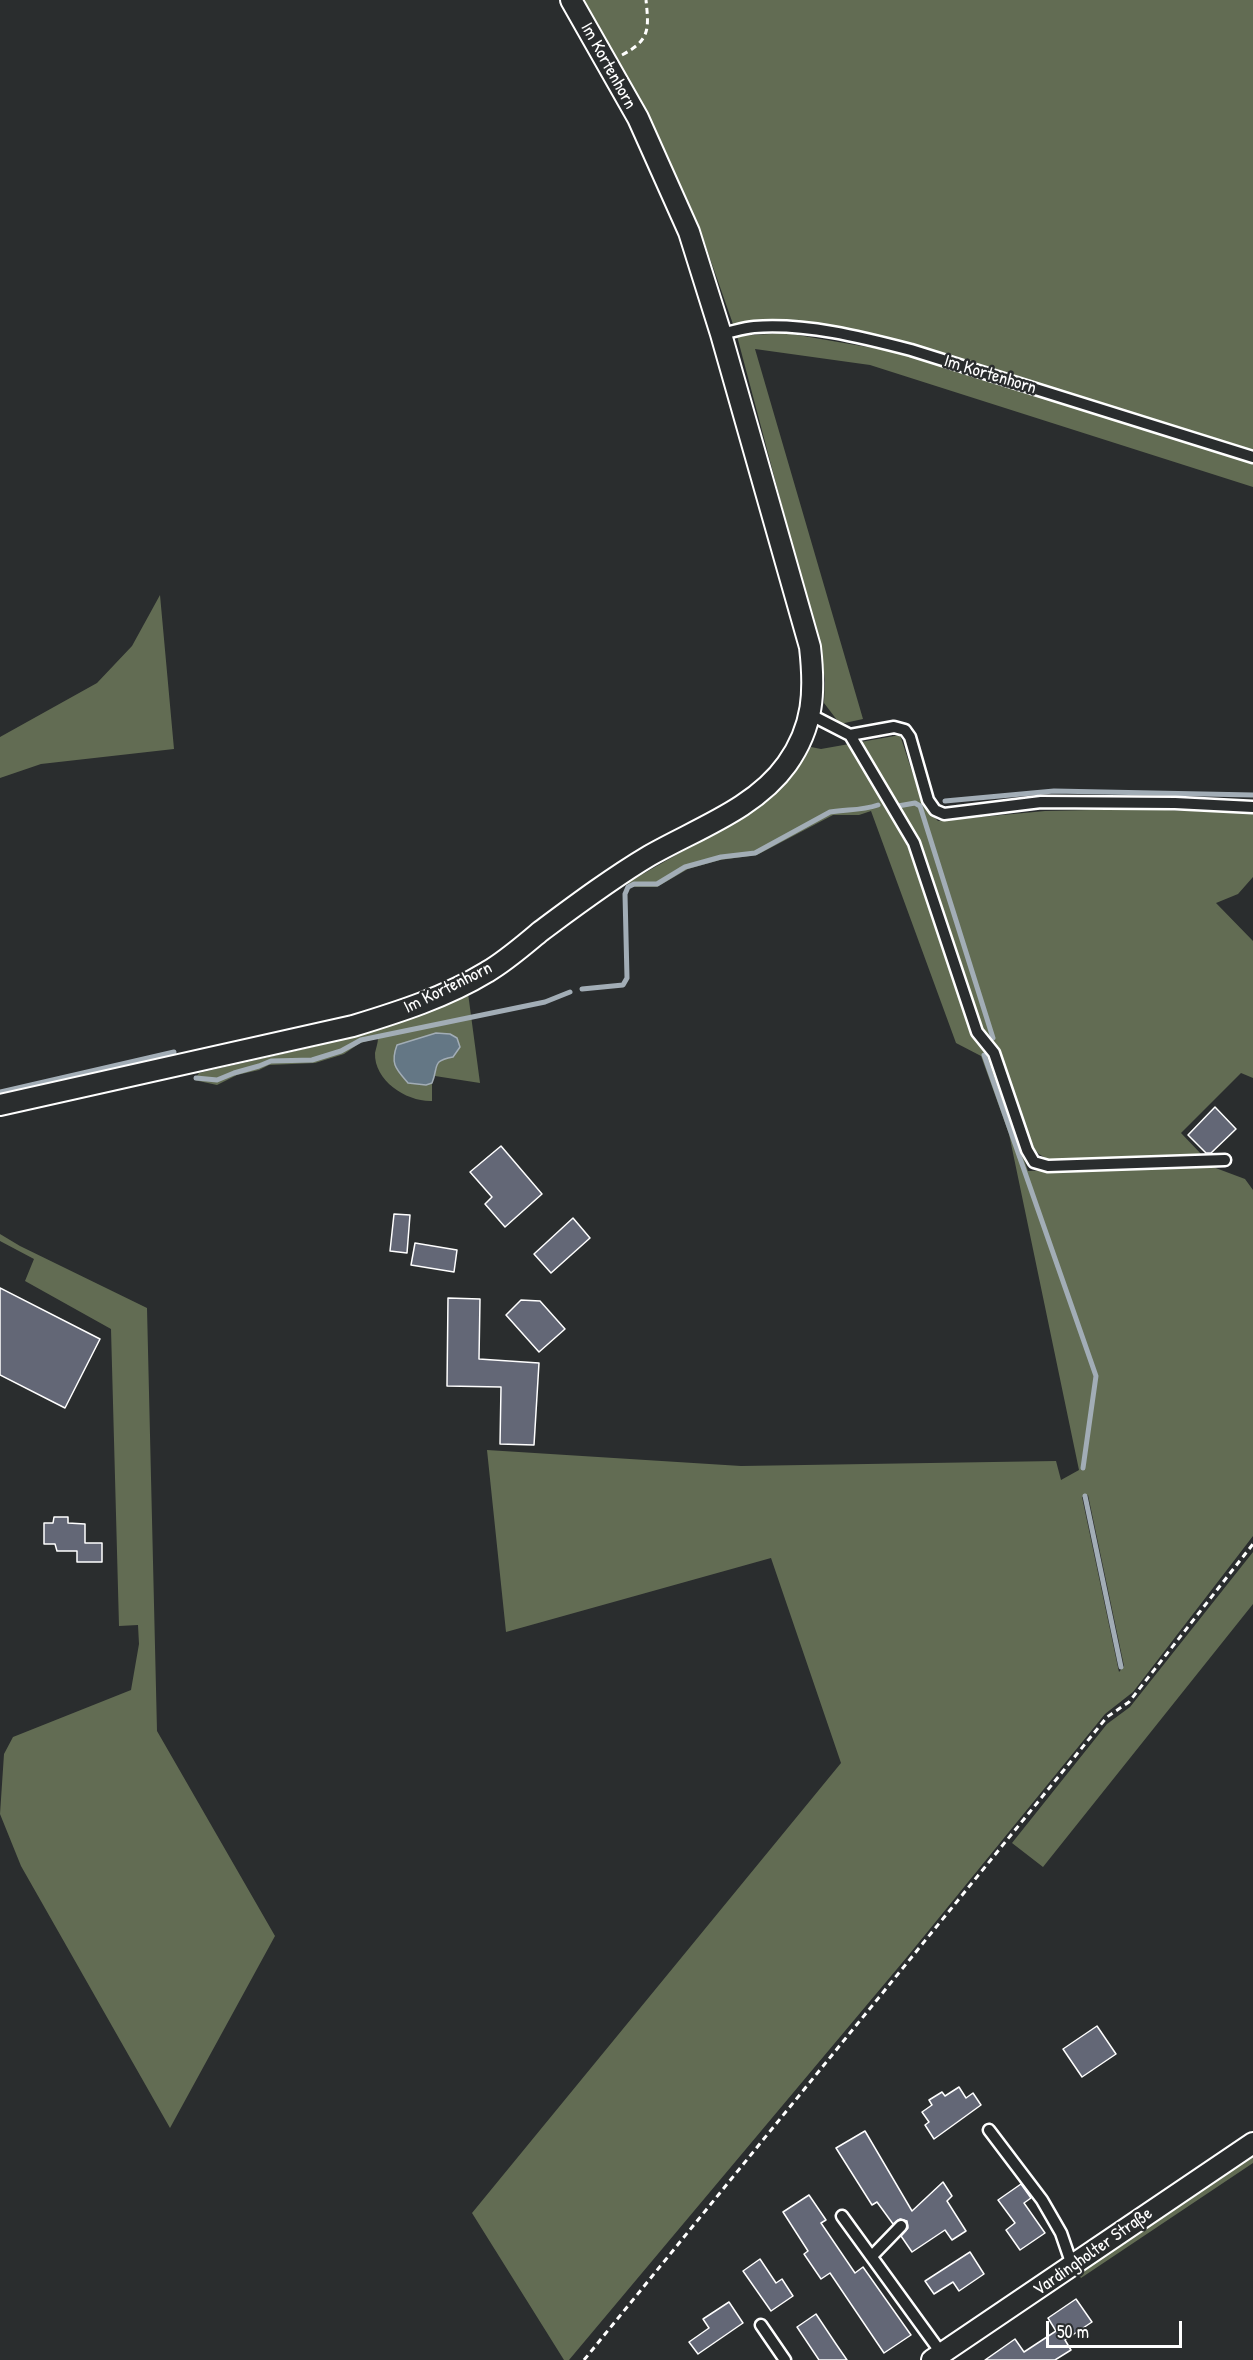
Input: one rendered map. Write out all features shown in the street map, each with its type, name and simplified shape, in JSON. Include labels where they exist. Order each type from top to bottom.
[{"type":"street","name":"Im Kortenhorn","points":[[0,1105],[353,1026],[404,1011],[445,993],[488,972],[568,911],[648,857],[744,804],[768,786],[787,764],[801,741],[811,715],[814,679],[810,647],[721,334],[689,232],[638,118],[571,0]]},
{"type":"street","name":"Vardingholter Straße","points":[[937,2357],[1253,2144]]},
{"type":"lane","name":"Im Kortenhorn","points":[[721,334],[752,327],[789,327],[870,340],[1253,457]]},
{"type":"lane","points":[[811,715],[850,735],[914,843],[977,1032],[993,1053],[1027,1150],[1034,1162],[1048,1166],[1225,1160]]},
{"type":"lane","points":[[850,735],[894,727],[905,730],[910,737],[928,800],[935,810],[944,814],[1041,802],[1175,802],[1253,807]]},
{"type":"lane","points":[[989,2130],[1042,2200],[1061,2233],[1072,2265]]},
{"type":"lane","points":[[843,2216],[872,2256],[937,2357]]},
{"type":"lane","points":[[872,2256],[901,2226]]},
{"type":"lane","points":[[761,2325],[785,2360]]},
{"type":"path","points":[[607,63],[641,43],[647,34],[646,0]]},
{"type":"path","points":[[584,2360],[1107,1718],[1129,1702],[1253,1544]]},
{"type":"green space","points":[[584,0],[1253,0],[1253,452],[922,347],[835,329],[734,327],[699,227],[650,118]]},
{"type":"green space","points":[[786,333],[908,354],[1253,462],[1253,487],[870,365],[755,349],[863,719],[840,724],[824,703],[825,680],[822,657],[737,336]]},
{"type":"green space","points":[[160,595],[174,749],[41,764],[0,778],[0,737],[97,683],[132,646]]},
{"type":"green space","points":[[900,735],[923,805],[938,821],[1045,811],[1136,809],[1253,813],[1253,877],[1238,894],[1216,903],[1253,941],[1253,1078],[1241,1073],[1181,1133],[1203,1156],[1164,1160],[1047,1159],[1032,1147],[1000,1053],[988,1055],[1028,1171],[1205,1164],[1245,1179],[1253,1190],[1253,1536],[1133,1692],[1105,1714],[907,1957],[569,2360],[564,2360],[472,2213],[841,1763],[771,1558],[506,1632],[487,1450],[741,1466],[1056,1461],[1061,1480],[1079,1470],[1009,1134],[981,1056],[956,1043],[871,811],[859,815],[833,815],[757,855],[720,860],[688,869],[657,887],[634,887],[627,883],[750,813],[784,784],[811,747],[821,749]],"holes":[[[1088,1495],[1124,1666],[1119,1672],[1082,1497]]]},
{"type":"green space","points":[[468,993],[480,1083],[435,1076],[435,1067],[441,1059],[453,1057],[450,1034],[425,1085],[432,1083],[432,1101],[412,1098],[386,1081],[376,1063],[378,1038],[360,1043],[344,1054],[315,1063],[269,1065],[237,1075],[217,1085],[194,1080],[199,1073],[317,1046],[387,1027]]},
{"type":"green space","points":[[0,1234],[147,1308],[157,1731],[275,1936],[170,2128],[21,1866],[0,1814],[4,1754],[13,1737],[131,1690],[139,1644],[138,1625],[119,1626],[111,1329],[25,1281],[34,1259],[0,1241]]},
{"type":"green space","points":[[1253,1552],[1253,1604],[1043,1867],[1012,1843],[1107,1724],[1130,1707]]},
{"type":"green space","points":[[1253,2152],[1253,2163],[1081,2278],[1075,2270]]},
{"type":"water","points":[[436,1033],[450,1034],[457,1038],[460,1047],[453,1057],[441,1060],[437,1065],[432,1083],[426,1085],[408,1083],[395,1066],[394,1057],[397,1045]]},
{"type":"building","points":[[1215,1107],[1236,1129],[1211,1153],[1206,1153],[1188,1135]]},
{"type":"building","points":[[501,1146],[542,1194],[505,1227],[485,1204],[492,1197],[470,1172]]},
{"type":"building","points":[[394,1214],[410,1215],[407,1253],[390,1251]]},
{"type":"building","points":[[573,1218],[590,1238],[551,1273],[534,1254]]},
{"type":"building","points":[[415,1243],[457,1250],[454,1272],[411,1265]]},
{"type":"building","points":[[0,1288],[100,1339],[65,1408],[0,1375]]},
{"type":"building","points":[[448,1298],[480,1299],[479,1359],[539,1363],[534,1445],[500,1444],[501,1387],[447,1386]]},
{"type":"building","points":[[521,1300],[540,1301],[565,1329],[539,1352],[506,1315]]},
{"type":"building","points":[[54,1517],[68,1517],[68,1523],[85,1524],[85,1543],[102,1543],[102,1562],[77,1562],[77,1551],[57,1551],[55,1544],[44,1544],[44,1523],[53,1523]]},
{"type":"building","points":[[1097,2026],[1116,2054],[1082,2077],[1063,2049]]},
{"type":"building","points":[[959,2087],[966,2098],[973,2093],[981,2105],[934,2139],[925,2125],[929,2122],[922,2112],[932,2105],[929,2100],[942,2092],[945,2096]]},
{"type":"building","points":[[865,2131],[912,2211],[943,2182],[952,2196],[947,2201],[966,2231],[952,2240],[945,2230],[912,2252],[901,2236],[908,2228],[907,2221],[900,2219],[893,2224],[877,2202],[872,2205],[836,2148]]},
{"type":"building","points":[[1021,2184],[1031,2198],[1024,2203],[1045,2233],[1020,2250],[1006,2230],[1015,2223],[998,2200]]},
{"type":"building","points":[[809,2195],[826,2220],[821,2223],[855,2273],[863,2267],[911,2335],[884,2353],[830,2273],[821,2279],[804,2254],[808,2251],[783,2212]]},
{"type":"building","points":[[970,2252],[984,2274],[959,2291],[953,2282],[934,2294],[925,2281]]},
{"type":"building","points":[[760,2259],[776,2283],[782,2279],[793,2296],[771,2311],[743,2271]]},
{"type":"building","points":[[1076,2299],[1092,2322],[1065,2340],[1071,2350],[1055,2360],[985,2360],[1015,2339],[1024,2352],[1056,2331],[1048,2318]]},
{"type":"building","points":[[729,2302],[743,2323],[698,2354],[689,2342],[709,2328],[703,2319]]},
{"type":"building","points":[[816,2314],[847,2360],[819,2360],[797,2327]]},
{"type":"waterway","points":[[945,801],[1054,791],[1253,795]]},
{"type":"waterway","points":[[898,806],[915,803],[920,806],[993,1038]]},
{"type":"waterway","points":[[582,989],[623,985],[627,978],[625,894],[628,887],[634,884],[657,884],[685,867],[721,857],[755,853],[830,812],[878,805]]},
{"type":"waterway","points":[[196,1078],[217,1080],[271,1061],[312,1060],[341,1051],[361,1040],[545,1002],[570,992]]},
{"type":"waterway","points":[[0,1092],[174,1052]]},
{"type":"waterway","points":[[984,1055],[1096,1376],[1083,1468]]},
{"type":"waterway","points":[[1085,1496],[1121,1667]]}]
